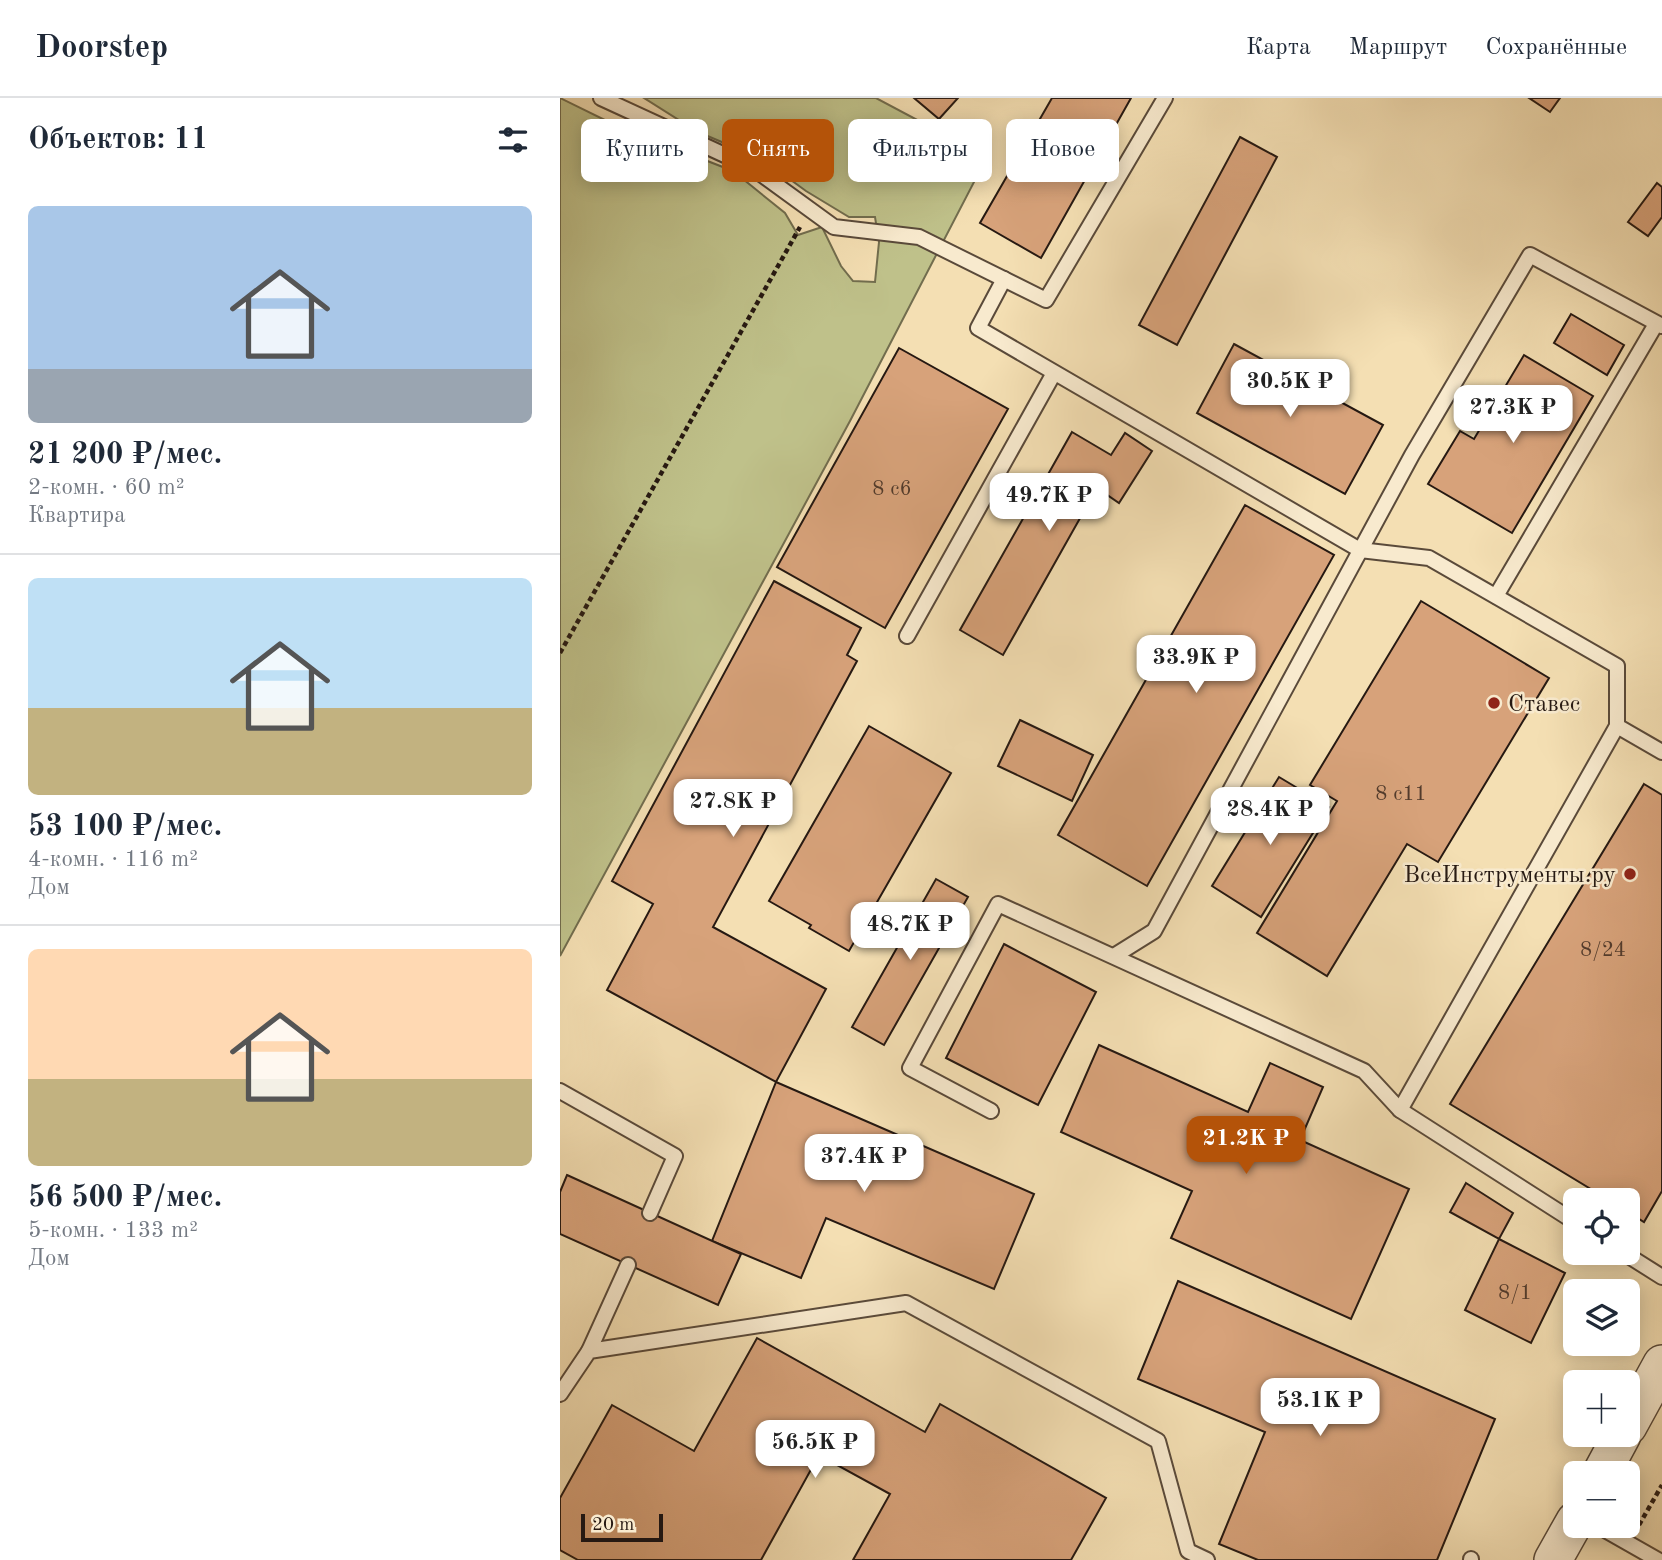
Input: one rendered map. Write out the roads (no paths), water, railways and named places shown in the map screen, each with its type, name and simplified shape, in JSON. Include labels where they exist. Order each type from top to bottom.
[{"type":"street","points":[[1640,1404],[1662,1364]]},
{"type":"street","points":[[1553,1560],[1565,1538]]},
{"type":"lane","points":[[601,98],[753,168],[835,227],[919,237],[1046,300],[1165,98]]},
{"type":"lane","points":[[1114,956],[1154,931],[1412,455],[1530,255],[1659,325],[1496,596]]},
{"type":"lane","points":[[1004,279],[978,328],[1360,550],[1429,558],[1617,666],[1617,726],[1400,1110]]},
{"type":"lane","points":[[907,636],[1054,373]]},
{"type":"lane","points":[[1617,726],[1662,752]]},
{"type":"lane","points":[[991,1111],[910,1068],[998,904],[1364,1071],[1400,1110],[1563,1214]]},
{"type":"lane","points":[[560,1091],[675,1156],[650,1213]]},
{"type":"lane","points":[[1640,1263],[1662,1277]]},
{"type":"lane","points":[[560,1394],[589,1351],[628,1265]]},
{"type":"lane","points":[[589,1351],[906,1303],[1158,1441],[1188,1551],[1207,1560]]},
{"type":"lane","points":[[1619,1538],[1658,1560]]},
{"type":"place","name":"Ставес","points":[[1494,703]]},
{"type":"place","name":"ВсеИнструменты.ру","points":[[1630,874]]}]
